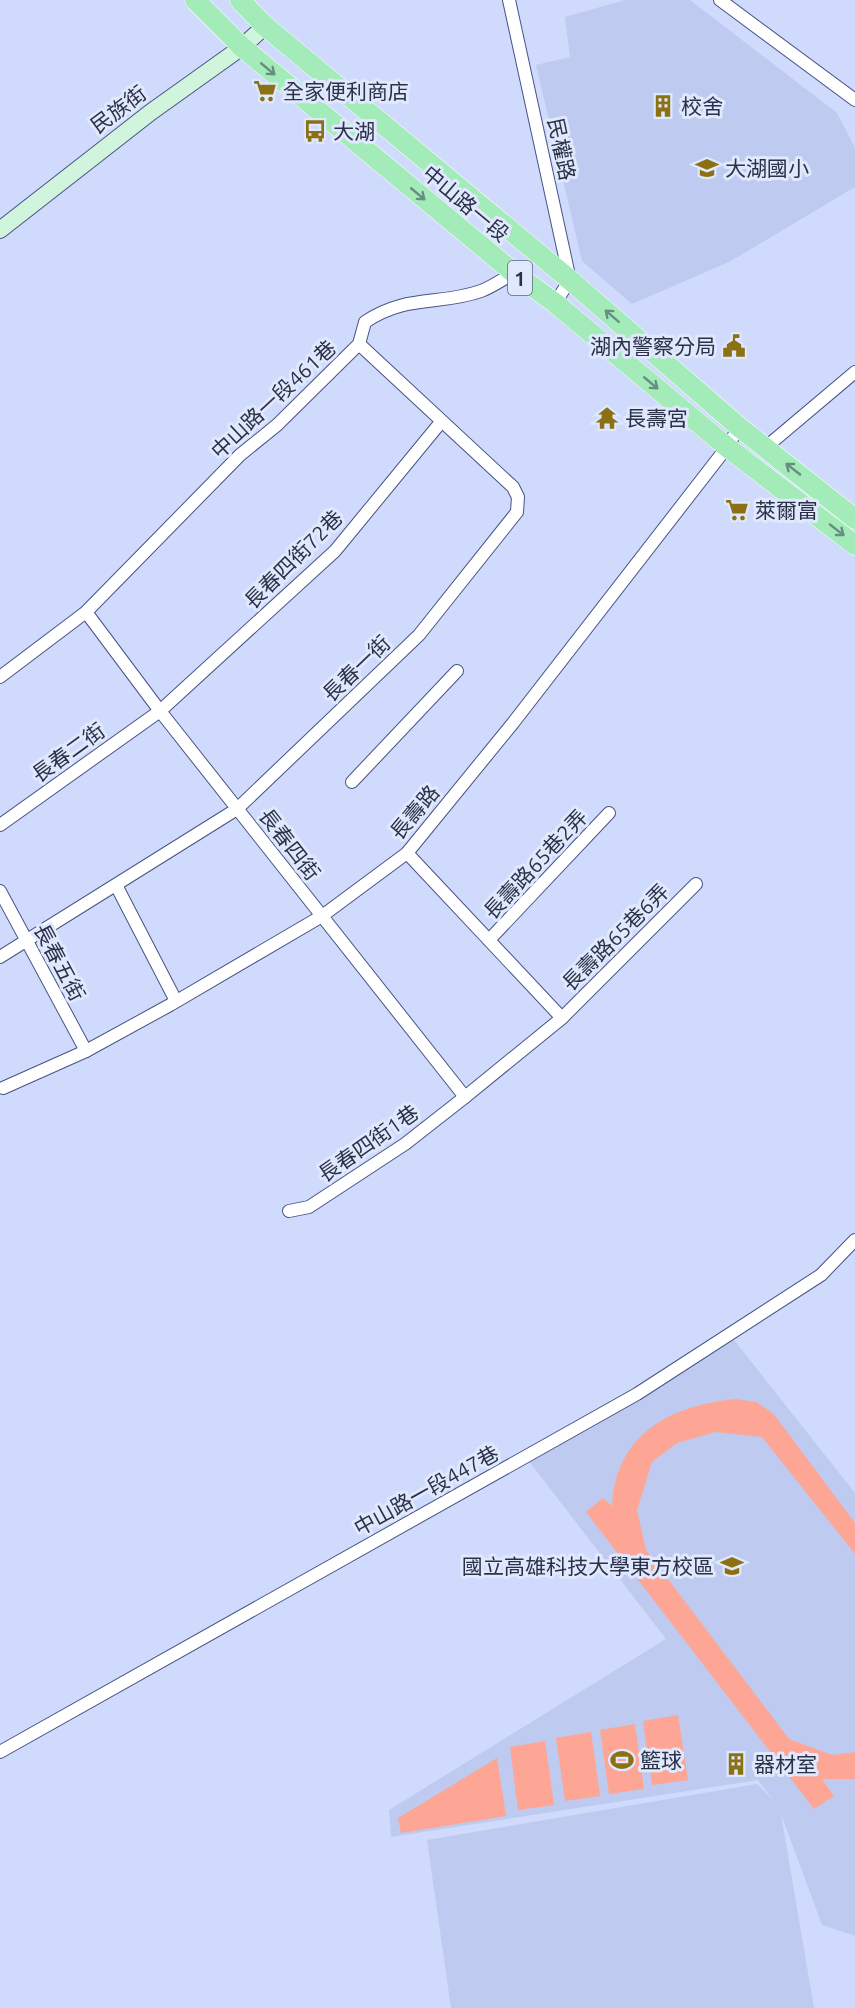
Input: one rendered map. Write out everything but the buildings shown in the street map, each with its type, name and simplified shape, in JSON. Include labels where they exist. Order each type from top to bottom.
[{"type":"main road","name":"中山路一段","points":[[195,0],[242,47],[514,273],[555,303],[727,447],[855,545]]},
{"type":"main road","name":"中山路一段","points":[[240,0],[265,26],[570,280],[739,427],[855,519]]},
{"type":"street","name":"民權路","points":[[508,0],[570,280]]},
{"type":"street","points":[[720,0],[855,100]]},
{"type":"street","name":"民族街","points":[[0,230],[151,112],[242,47],[265,26]]},
{"type":"street","name":"中山路一段461巷","points":[[0,677],[86,612],[240,455],[277,425],[359,344],[365,322],[400,304],[429,302],[481,291],[514,273]]},
{"type":"street","points":[[555,303],[570,280]]},
{"type":"street","name":"長春一街","points":[[0,957],[237,809],[419,634],[517,512],[518,497],[513,487],[359,344]]},
{"type":"street","points":[[765,448],[855,372]]},
{"type":"street","name":"長春四街72巷","points":[[159,711],[335,551],[441,422]]},
{"type":"street","name":"長壽路","points":[[3,1088],[86,1051],[322,916],[406,853],[513,723],[727,447],[739,427]]},
{"type":"street","name":"長春四街","points":[[86,612],[159,711],[465,1097]]},
{"type":"street","points":[[352,782],[458,671]]},
{"type":"street","name":"長春二街","points":[[0,825],[159,711]]},
{"type":"street","name":"長壽路65巷2弄","points":[[489,940],[609,813]]},
{"type":"street","points":[[406,853],[561,1018]]},
{"type":"street","name":"長壽路65巷6弄","points":[[465,1097],[561,1018],[696,884]]},
{"type":"street","points":[[116,885],[176,1001]]},
{"type":"street","name":"長春五街","points":[[0,891],[86,1051]]},
{"type":"street","name":"長春四街1巷","points":[[289,1211],[309,1207],[405,1144],[465,1097]]},
{"type":"street","name":"中山路一段447巷","points":[[0,1752],[637,1394],[821,1275],[855,1240]]},
{"type":"shaded area","name":"大湖國小","points":[[625,0],[690,0],[837,113],[855,148],[855,187],[731,261],[632,304],[582,261],[536,65],[570,57],[565,17]]},
{"type":"shaded area","name":"國立高雄科技大學東方校區","points":[[734,1340],[855,1493],[855,1936],[822,1925],[781,1814],[814,2008],[451,2008],[427,1840],[757,1784],[774,1801],[758,1780],[391,1837],[389,1810],[666,1639],[528,1460]]},
{"type":"shaded area","points":[[735,1399],[756,1402],[773,1413],[855,1523],[855,1554],[762,1437],[716,1432],[677,1443],[652,1462],[637,1510],[646,1550],[789,1739],[832,1755],[855,1752],[855,1779],[822,1779],[834,1796],[814,1809],[586,1512],[603,1498],[612,1506],[616,1481],[624,1460],[635,1442],[650,1428],[688,1409]]},
{"type":"shaded area","name":"籃球","points":[[678,1715],[688,1780],[652,1785],[643,1721]]},
{"type":"shaded area","name":"籃球","points":[[635,1724],[644,1789],[609,1794],[600,1730]]},
{"type":"shaded area","name":"籃球","points":[[591,1732],[600,1796],[565,1801],[556,1738]]},
{"type":"shaded area","points":[[545,1741],[554,1805],[518,1810],[510,1747]]},
{"type":"shaded area","points":[[497,1758],[506,1816],[401,1833],[398,1818]]},
{"type":"place","name":"全家便利商店","points":[[265,91]]},
{"type":"place","name":"校舍","points":[[663,106]]},
{"type":"place","name":"大湖","points":[[315,131]]},
{"type":"place","name":"大湖國小","points":[[707,168]]},
{"type":"place","name":"湖內警察分局","points":[[734,346]]},
{"type":"place","name":"長壽宮","points":[[607,418]]},
{"type":"place","name":"萊爾富","points":[[737,510]]},
{"type":"place","name":"國立高雄科技大學東方校區","points":[[732,1566]]},
{"type":"place","name":"籃球","points":[[622,1760]]},
{"type":"place","name":"器材室","points":[[736,1764]]}]
